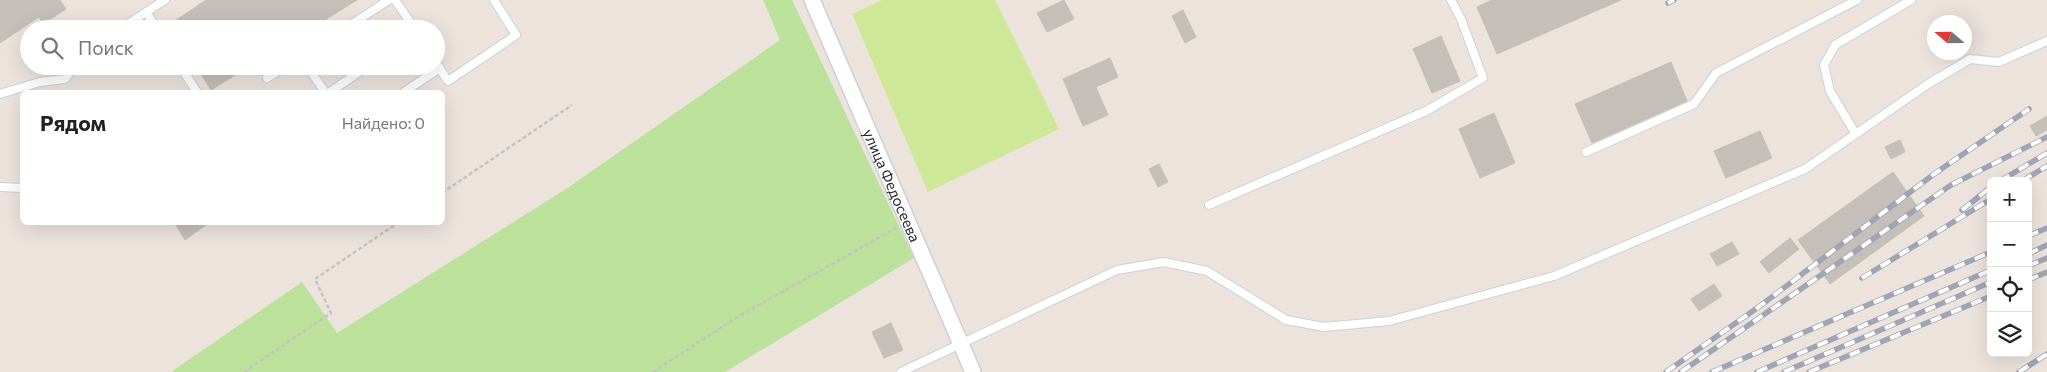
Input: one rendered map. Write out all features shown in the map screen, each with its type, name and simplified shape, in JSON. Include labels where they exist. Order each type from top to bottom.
[{"type":"street","name":"улица Федосеева","points":[[812,0],[973,372]]},
{"type":"lane","points":[[134,20],[165,0]]},
{"type":"lane","points":[[358,20],[390,0]]},
{"type":"lane","points":[[395,0],[409,20]]},
{"type":"lane","points":[[444,75],[448,81],[516,35],[494,0]]},
{"type":"lane","points":[[1209,205],[1426,111],[1483,78],[1461,19],[1451,0]]},
{"type":"lane","points":[[1586,152],[1694,104],[1716,73],[1857,0]]},
{"type":"lane","points":[[1855,133],[1830,91],[1824,65],[1835,45],[1911,0]]},
{"type":"lane","points":[[146,12],[151,20]]},
{"type":"lane","points":[[901,372],[1117,270],[1164,262],[1207,271],[1286,320],[1324,327],[1389,321],[1554,276],[1806,170],[1855,133],[1928,84],[1970,59],[1999,62],[2047,41]]},
{"type":"lane","points":[[0,94],[40,82],[65,79],[68,75]]},
{"type":"lane","points":[[186,75],[196,90]]},
{"type":"lane","points":[[267,78],[272,75]]},
{"type":"lane","points":[[313,75],[324,90]]},
{"type":"lane","points":[[333,90],[355,75]]},
{"type":"lane","points":[[407,90],[425,75]]},
{"type":"lane","points":[[0,187],[20,188]]},
{"type":"path","points":[[445,191],[572,105]]},
{"type":"path","points":[[653,372],[736,318],[908,222]]},
{"type":"path","points":[[244,372],[331,313],[315,280],[395,225]]},
{"type":"green space","points":[[763,0],[792,0],[914,258],[725,372],[171,372],[302,282],[337,333],[566,189],[780,40]]},
{"type":"green space","points":[[882,0],[995,0],[1059,129],[928,192],[852,14]]},
{"type":"building","points":[[0,0],[60,0],[66,9],[49,20],[41,20],[39,17],[34,20],[20,20],[20,30],[0,43]]},
{"type":"building","points":[[206,0],[357,0],[325,20],[176,20]]},
{"type":"building","points":[[1064,0],[1074,19],[1047,32],[1037,13]]},
{"type":"building","points":[[1492,0],[1621,0],[1497,54],[1477,7]]},
{"type":"building","points":[[1183,10],[1196,37],[1185,43],[1172,16]]},
{"type":"building","points":[[1441,36],[1460,81],[1432,93],[1413,49]]},
{"type":"building","points":[[1110,58],[1118,77],[1096,87],[1108,115],[1083,126],[1063,79]]},
{"type":"building","points":[[1671,62],[1687,101],[1592,143],[1575,104]]},
{"type":"building","points":[[202,75],[235,75],[211,90]]},
{"type":"building","points":[[1494,113],[1515,163],[1480,178],[1459,129]]},
{"type":"building","points":[[2047,116],[2047,130],[2036,136],[2030,126]]},
{"type":"building","points":[[1760,131],[1772,158],[1726,178],[1714,151]]},
{"type":"building","points":[[1900,140],[1905,152],[1891,159],[1885,147]]},
{"type":"building","points":[[1159,164],[1168,182],[1158,187],[1149,169]]},
{"type":"building","points":[[1893,172],[1924,216],[1830,284],[1798,240]]},
{"type":"building","points":[[176,225],[206,225],[185,240]]},
{"type":"building","points":[[1790,238],[1799,249],[1769,273],[1760,262]]},
{"type":"building","points":[[1732,242],[1739,254],[1717,266],[1710,254]]},
{"type":"building","points":[[1714,284],[1722,296],[1699,311],[1691,299]]},
{"type":"building","points":[[891,323],[903,350],[884,358],[872,332]]},
{"type":"railway","points":[[1668,3],[1674,0]]},
{"type":"railway","points":[[1666,372],[1760,306],[1934,174],[2029,109]]},
{"type":"railway","points":[[1681,372],[1951,185],[2047,137]]},
{"type":"railway","points":[[2007,177],[2047,153]]},
{"type":"railway","points":[[2029,177],[2047,166]]},
{"type":"railway","points":[[1962,210],[1987,190]]},
{"type":"railway","points":[[1862,278],[1987,201]]},
{"type":"railway","points":[[2032,234],[2047,228]]},
{"type":"railway","points":[[2032,252],[2047,245]]},
{"type":"railway","points":[[1712,372],[1987,254]]},
{"type":"railway","points":[[2032,264],[2047,258]]},
{"type":"railway","points":[[1757,372],[1987,272]]},
{"type":"railway","points":[[2032,278],[2047,272]]},
{"type":"railway","points":[[1784,372],[1987,284]]},
{"type":"railway","points":[[1809,372],[1987,298]]},
{"type":"railway","points":[[2019,372],[2047,354]]}]
